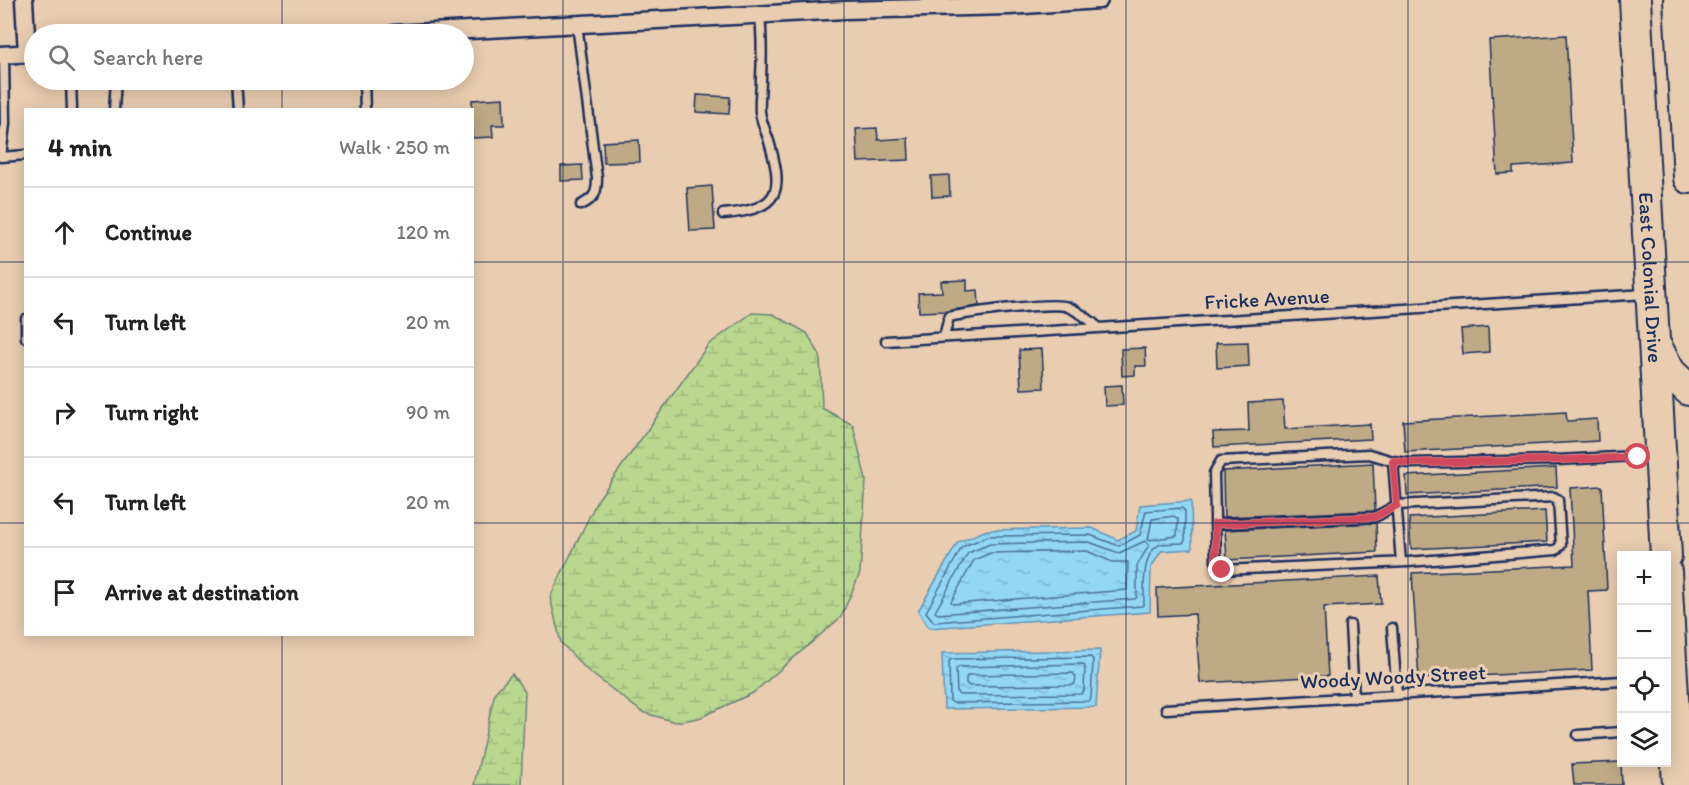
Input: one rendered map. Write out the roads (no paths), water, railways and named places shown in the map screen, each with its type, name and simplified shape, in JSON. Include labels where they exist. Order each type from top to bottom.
[{"type":"highway","name":"East Colonial Drive","points":[[1635,0],[1666,551]]},
{"type":"highway","points":[[1679,0],[1689,178]]},
{"type":"highway","points":[[1653,341],[1670,372],[1689,390]]},
{"type":"highway","points":[[1667,605],[1669,659]]},
{"type":"highway","points":[[1671,728],[1678,785]]},
{"type":"street","points":[[24,0],[27,24]]},
{"type":"street","points":[[474,30],[845,10],[1098,0]]},
{"type":"street","points":[[2,55],[24,54]]},
{"type":"lane","points":[[723,214],[746,212],[761,207],[772,198],[777,182],[773,156],[760,111],[762,42],[760,15]]},
{"type":"lane","points":[[577,24],[597,178],[597,191],[593,199],[582,204]]},
{"type":"lane","points":[[2,55],[5,124],[1,157],[24,155]]},
{"type":"lane","points":[[72,90],[72,108]]},
{"type":"lane","points":[[114,108],[115,90]]},
{"type":"lane","points":[[237,90],[238,108]]},
{"type":"lane","points":[[364,90],[365,108]]},
{"type":"lane","name":"Fricke Avenue","points":[[886,341],[1650,293]]},
{"type":"lane","points":[[944,337],[949,317],[1030,306],[1066,306],[1085,316],[1099,328]]},
{"type":"lane","points":[[1215,524],[1375,517],[1397,505],[1554,497],[1558,501],[1561,545],[1556,550],[1401,562],[1222,570],[1216,561],[1215,524],[1214,473],[1221,461],[1369,454],[1409,463],[1660,455]]},
{"type":"lane","points":[[1393,461],[1401,562]]},
{"type":"lane","points":[[1350,625],[1354,698]]},
{"type":"lane","points":[[1392,628],[1397,695]]},
{"type":"lane","name":"Woody Woody Street","points":[[1166,709],[1617,681]]},
{"type":"lane","points":[[1578,735],[1617,732]]},
{"type":"water","points":[[1191,501],[1192,549],[1161,551],[1151,568],[1150,612],[929,628],[918,611],[958,542],[987,530],[1092,528],[1118,540],[1136,531],[1140,505]]},
{"type":"water","points":[[1100,650],[1096,707],[944,709],[942,653]]}]
